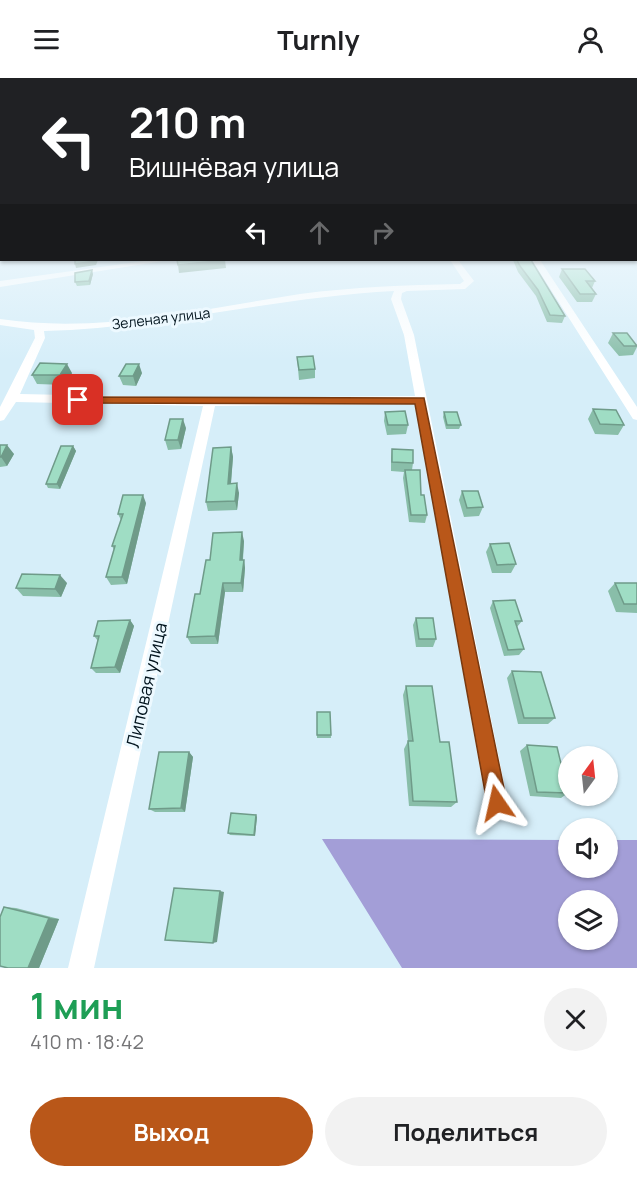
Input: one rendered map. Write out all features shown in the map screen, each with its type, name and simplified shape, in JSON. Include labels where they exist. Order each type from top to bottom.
[{"type":"street","points":[[0,284],[25,279]]},
{"type":"street","name":"Зеленая улица","points":[[0,322],[39,328],[91,327],[177,317],[303,297],[407,287],[462,287],[469,281],[467,279]]},
{"type":"street","points":[[549,279],[637,416]]},
{"type":"street","points":[[407,287],[398,292],[396,299],[409,336],[497,803]]},
{"type":"street","points":[[0,417],[12,398],[40,338],[39,328]]},
{"type":"street","points":[[12,398],[210,402],[420,400]]},
{"type":"street","name":"Липовая улица","points":[[81,968],[210,402]]},
{"type":"shaded area","points":[[322,839],[558,840],[558,878],[618,878],[618,840],[637,840],[637,968],[402,968]]},
{"type":"building","points":[[75,279],[90,279],[89,281],[75,282]]},
{"type":"building","points":[[529,279],[542,279],[565,316],[550,315],[538,290]]},
{"type":"building","points":[[569,279],[593,279],[595,281],[586,281],[596,294],[580,294]]},
{"type":"building","points":[[613,333],[627,333],[637,346],[624,346]]},
{"type":"building","points":[[313,356],[315,369],[299,370],[297,357]]},
{"type":"building","points":[[40,363],[67,364],[60,375],[32,375]]},
{"type":"building","points":[[126,364],[139,364],[133,376],[119,376]]},
{"type":"building","points":[[593,409],[616,410],[624,425],[600,424]]},
{"type":"building","points":[[405,411],[408,425],[388,425],[385,412]]},
{"type":"building","points":[[444,412],[457,412],[461,425],[447,425]]},
{"type":"building","points":[[170,419],[183,419],[178,440],[165,440]]},
{"type":"building","points":[[0,445],[7,445],[1,457],[0,457]]},
{"type":"building","points":[[61,446],[73,446],[57,484],[46,484]]},
{"type":"building","points":[[231,447],[228,484],[237,483],[235,501],[206,502],[213,448]]},
{"type":"building","points":[[392,449],[413,450],[413,463],[392,462]]},
{"type":"building","points":[[405,470],[420,470],[421,495],[424,495],[427,515],[411,515]]},
{"type":"building","points":[[462,491],[478,491],[483,507],[467,508]]},
{"type":"building","points":[[123,495],[143,495],[122,577],[106,577],[115,546],[112,546],[123,514],[118,514]]},
{"type":"building","points":[[242,532],[240,560],[244,560],[241,583],[223,583],[215,636],[187,637],[195,594],[200,594],[206,560],[210,560],[213,533]]},
{"type":"building","points":[[509,543],[516,564],[497,565],[490,544]]},
{"type":"building","points":[[22,574],[60,575],[55,589],[16,588]]},
{"type":"building","points":[[615,583],[637,583],[637,604],[624,604]]},
{"type":"building","points":[[515,600],[522,621],[515,621],[524,649],[508,650],[493,601]]},
{"type":"building","points":[[416,618],[433,618],[436,639],[419,639]]},
{"type":"building","points":[[130,620],[115,667],[91,668],[99,636],[94,636],[98,621]]},
{"type":"building","points":[[512,671],[541,672],[555,718],[524,718]]},
{"type":"building","points":[[406,686],[432,686],[440,742],[449,742],[457,802],[413,801],[408,741],[413,741]]},
{"type":"building","points":[[317,712],[330,712],[331,735],[317,735]]},
{"type":"building","points":[[527,745],[557,747],[558,793],[537,792]]},
{"type":"building","points":[[159,752],[189,752],[181,808],[149,809]]},
{"type":"building","points":[[231,813],[256,815],[254,835],[228,833]]},
{"type":"building","points":[[174,888],[220,891],[213,943],[165,940]]},
{"type":"building","points":[[4,907],[49,918],[28,968],[0,966],[0,917]]},
{"type":"route","points":[[78,400],[210,402],[420,400],[497,803]]}]
